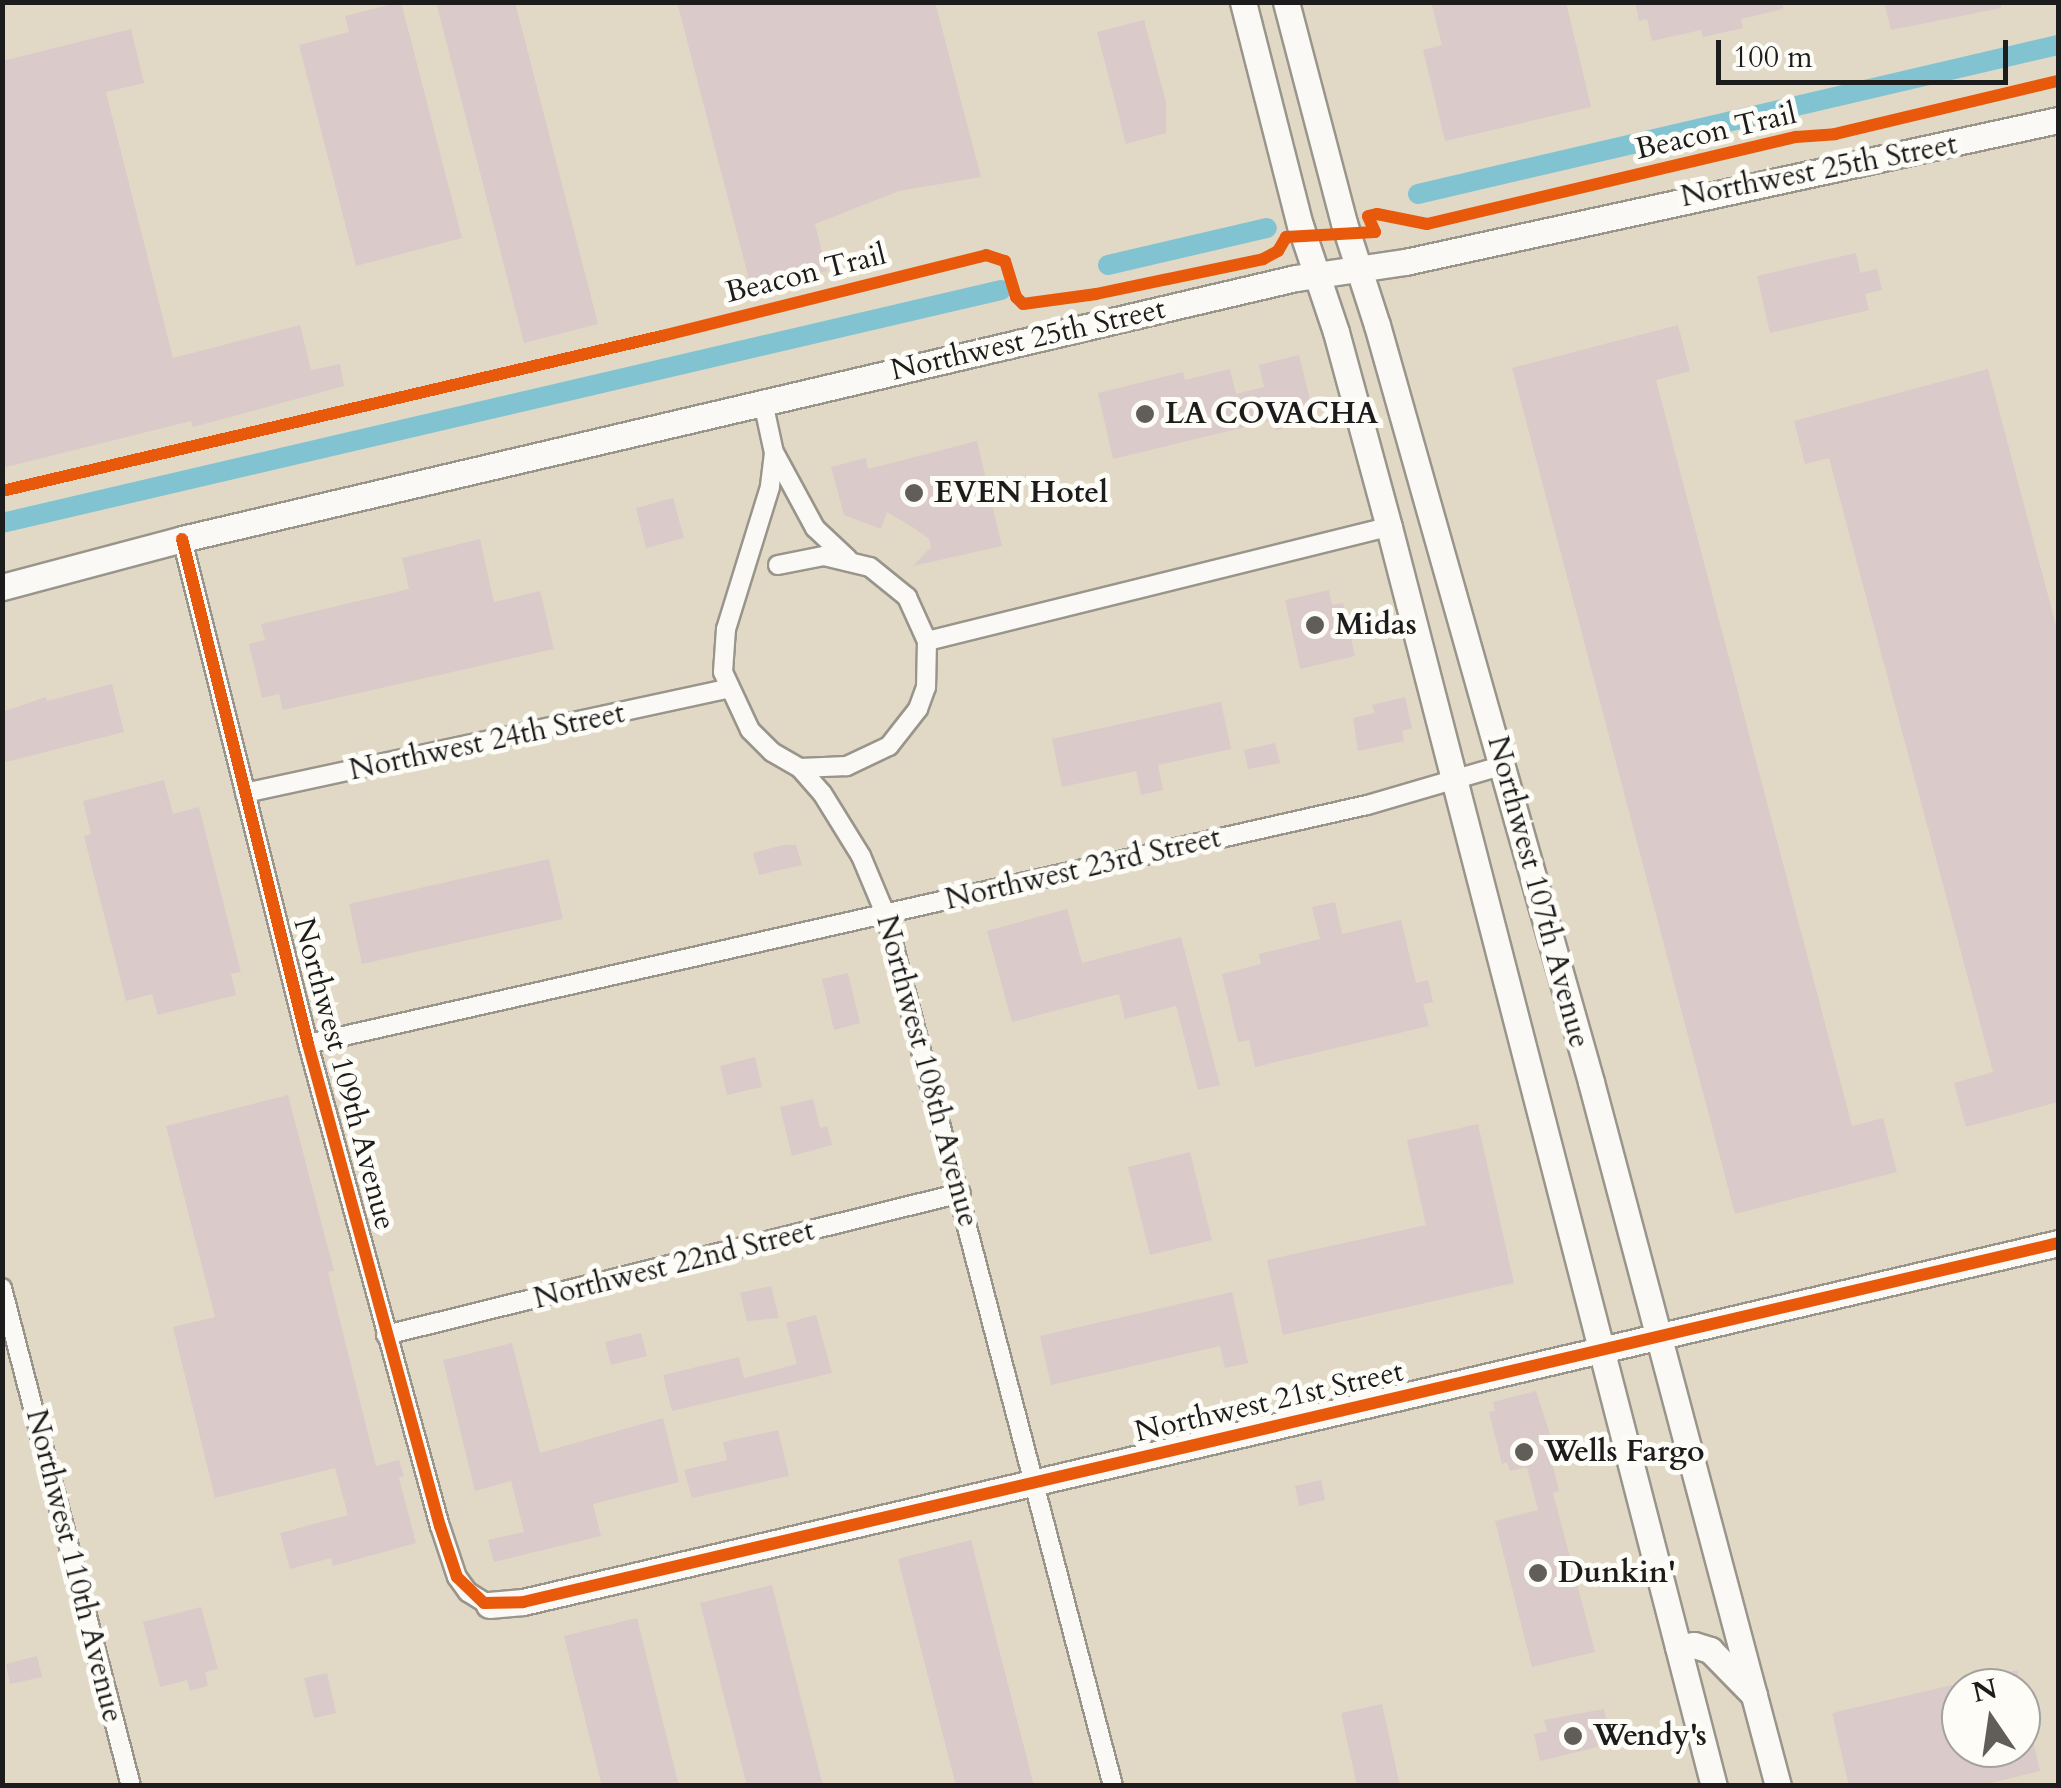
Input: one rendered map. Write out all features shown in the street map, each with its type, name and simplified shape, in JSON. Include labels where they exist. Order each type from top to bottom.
[{"type":"main road","name":"Northwest 107th Avenue","points":[[1243,2],[1300,225],[1318,275],[1389,528],[1714,1786]]},
{"type":"main road","name":"Northwest 107th Avenue","points":[[1286,2],[1359,270],[1504,764],[1778,1786]]},
{"type":"main road","name":"Northwest 25th Street","points":[[2,588],[182,539],[1318,275],[1359,270],[2058,120]]},
{"type":"main road","name":"Northwest 21st Street","points":[[490,1605],[522,1602],[2058,1243]]},
{"type":"main road","points":[[1678,1647],[1694,1644],[1710,1650],[1754,1696]]},
{"type":"street","name":"Northwest 108th Avenue","points":[[763,402],[774,454],[762,523],[722,650],[728,689],[750,730],[772,752],[800,768],[840,819],[885,913],[1113,1786]]},
{"type":"street","points":[[774,454],[815,528],[848,559],[890,580],[919,618],[926,640],[927,675],[918,709],[889,746],[847,766],[800,768]]},
{"type":"street","points":[[926,640],[1389,528]]},
{"type":"street","name":"Northwest 109th Avenue","points":[[182,539],[308,1044],[452,1566],[468,1592],[490,1605]]},
{"type":"street","points":[[778,565],[824,556],[848,559]]},
{"type":"street","name":"Northwest 24th Street","points":[[245,794],[728,689]]},
{"type":"street","name":"Northwest 23rd Street","points":[[308,1044],[1337,812],[1504,764]]},
{"type":"street","name":"Northwest 22nd Street","points":[[386,1336],[960,1193]]},
{"type":"street","name":"Northwest 110th Avenue","points":[[2,1288],[131,1786]]},
{"type":"building","points":[[401,2],[462,238],[356,266],[299,45],[349,32],[345,16]]},
{"type":"building","points":[[436,2],[515,2],[598,324],[524,343]]},
{"type":"building","points":[[677,2],[935,2],[981,177],[899,191],[815,224],[827,271],[752,291]]},
{"type":"building","points":[[1431,2],[1566,2],[1591,107],[1445,141],[1423,50],[1442,45]]},
{"type":"building","points":[[1635,2],[1782,2],[1783,9],[1741,19],[1743,28],[1703,37],[1701,30],[1652,41],[1647,19],[1639,21]]},
{"type":"building","points":[[1884,2],[2001,2],[2001,8],[1891,30]]},
{"type":"building","points":[[1144,20],[1166,102],[1166,133],[1126,144],[1097,32]]},
{"type":"building","points":[[131,29],[144,83],[106,92],[173,358],[300,325],[311,370],[340,364],[344,386],[193,427],[191,421],[2,468],[2,61]]},
{"type":"building","points":[[1856,253],[1860,273],[1877,269],[1882,290],[1865,294],[1869,310],[1770,333],[1757,276]]},
{"type":"building","points":[[1678,325],[1690,371],[1656,380],[1852,1126],[1883,1118],[1897,1172],[1735,1214],[1512,368]]},
{"type":"building","points":[[1299,355],[1315,420],[1276,430],[1274,420],[1113,459],[1098,393],[1183,372],[1185,380],[1230,369],[1236,394],[1264,387],[1259,365]]},
{"type":"building","points":[[1988,369],[2058,633],[2058,1102],[1966,1127],[1954,1083],[1993,1072],[1829,458],[1805,464],[1794,421]]},
{"type":"building","name":"EVEN Hotel","points":[[977,441],[1002,546],[913,566],[931,547],[929,539],[887,512],[881,529],[844,515],[831,467],[866,458],[868,469]]},
{"type":"building","points":[[673,498],[684,538],[646,548],[636,508]]},
{"type":"building","points":[[480,539],[494,602],[540,591],[554,649],[283,710],[279,694],[262,698],[249,644],[265,640],[261,624],[409,589],[402,558]]},
{"type":"building","points":[[1329,590],[1332,605],[1343,603],[1355,656],[1300,669],[1285,600]]},
{"type":"building","points":[[112,684],[124,732],[2,763],[2,712],[46,697],[47,701]]},
{"type":"building","points":[[1405,697],[1412,728],[1402,731],[1404,741],[1358,751],[1353,718],[1375,713],[1372,705]]},
{"type":"building","points":[[1221,702],[1231,749],[1158,765],[1163,790],[1141,795],[1136,771],[1062,787],[1052,739]]},
{"type":"building","points":[[1275,743],[1280,763],[1248,769],[1244,750]]},
{"type":"building","points":[[164,780],[173,814],[199,807],[241,972],[231,974],[236,995],[158,1015],[152,994],[126,1001],[84,836],[91,834],[83,801]]},
{"type":"building","points":[[796,845],[802,865],[759,875],[753,853]]},
{"type":"building","points":[[549,859],[563,919],[362,964],[349,904]]},
{"type":"building","points":[[1335,902],[1342,934],[1401,920],[1416,983],[1428,980],[1433,1002],[1423,1004],[1429,1026],[1255,1067],[1249,1040],[1238,1042],[1222,974],[1261,964],[1259,954],[1320,939],[1312,907]]},
{"type":"building","points":[[1067,909],[1082,963],[1181,937],[1220,1085],[1198,1090],[1176,1006],[1125,1019],[1119,994],[1012,1022],[987,931]]},
{"type":"building","points":[[848,973],[860,1023],[834,1030],[822,979]]},
{"type":"building","points":[[755,1057],[762,1087],[727,1095],[720,1066]]},
{"type":"building","points":[[288,1095],[334,1271],[328,1272],[376,1466],[399,1460],[404,1476],[399,1478],[416,1543],[333,1566],[331,1558],[290,1569],[280,1533],[348,1515],[335,1468],[215,1498],[173,1327],[215,1317],[166,1126]]},
{"type":"building","points":[[813,1099],[820,1128],[827,1126],[832,1145],[792,1156],[780,1107]]},
{"type":"building","points":[[1478,1124],[1514,1283],[1283,1335],[1267,1260],[1426,1225],[1407,1140]]},
{"type":"building","points":[[1190,1152],[1212,1240],[1150,1255],[1128,1167]]},
{"type":"building","points":[[771,1286],[779,1318],[747,1321],[740,1293]]},
{"type":"building","points":[[1232,1292],[1248,1363],[1225,1368],[1220,1346],[1051,1385],[1040,1336]]},
{"type":"building","points":[[816,1315],[832,1373],[672,1411],[663,1375],[739,1357],[744,1378],[797,1364],[786,1323]]},
{"type":"building","points":[[641,1333],[647,1356],[611,1365],[605,1342]]},
{"type":"building","points":[[512,1343],[540,1453],[663,1418],[679,1482],[593,1504],[601,1536],[494,1562],[488,1540],[524,1532],[511,1481],[475,1491],[443,1360]]},
{"type":"building","points":[[1536,1391],[1552,1440],[1547,1441],[1559,1491],[1553,1493],[1595,1652],[1532,1667],[1495,1521],[1538,1510],[1527,1467],[1510,1471],[1507,1462],[1502,1464],[1489,1412],[1495,1411],[1493,1402]]},
{"type":"building","points":[[778,1430],[789,1476],[692,1498],[684,1470],[727,1460],[723,1442]]},
{"type":"building","points":[[1321,1480],[1325,1500],[1299,1506],[1295,1486]]},
{"type":"building","points":[[971,1540],[1034,1786],[956,1786],[898,1559]]},
{"type":"building","points":[[772,1585],[823,1786],[747,1786],[700,1603]]},
{"type":"building","points":[[201,1607],[218,1669],[205,1672],[208,1686],[190,1691],[187,1680],[160,1687],[143,1622]]},
{"type":"building","points":[[637,1618],[679,1786],[602,1786],[564,1636]]},
{"type":"building","points":[[37,1656],[42,1677],[10,1684],[6,1664]]},
{"type":"building","points":[[327,1673],[336,1713],[314,1718],[304,1678]]},
{"type":"building","points":[[1941,1688],[1941,1768],[2040,1771],[1978,1786],[1849,1786],[1832,1713]]},
{"type":"building","points":[[1382,1704],[1400,1786],[1357,1786],[1341,1713]]},
{"type":"building","name":"Wendy's","points":[[1604,1709],[1611,1737],[1597,1741],[1598,1747],[1540,1761],[1534,1734],[1547,1731],[1544,1720]]},
{"type":"waterway","points":[[1418,194],[2058,45]]},
{"type":"waterway","points":[[1108,265],[1267,228]]},
{"type":"waterway","points":[[2,523],[1001,290]]},
{"type":"cycle path","name":"Beacon Trail","points":[[2,491],[662,336],[986,255],[1005,261],[1016,297],[1023,304],[1096,294],[1263,259],[1278,251],[1286,237],[1375,232],[1368,216],[1377,214],[1427,224],[1796,137],[1835,134],[2058,81]]},
{"type":"cycle path","points":[[182,539],[308,1044],[440,1526],[457,1577],[484,1603],[523,1602],[2058,1243]]},
{"type":"place","name":"LA COVACHA","points":[[1145,414]]},
{"type":"place","name":"EVEN Hotel","points":[[914,493]]},
{"type":"place","name":"Midas","points":[[1315,625]]},
{"type":"place","name":"Wells Fargo","points":[[1524,1452]]},
{"type":"place","name":"Dunkin'","points":[[1538,1573]]},
{"type":"place","name":"Wendy's","points":[[1573,1736]]}]
